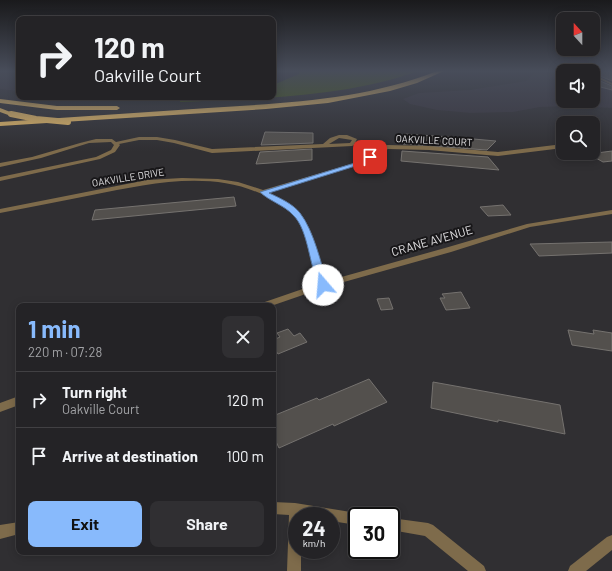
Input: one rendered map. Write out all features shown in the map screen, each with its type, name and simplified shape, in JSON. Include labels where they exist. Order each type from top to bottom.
[{"type":"highway","points":[[0,120],[258,104],[317,98]]},
{"type":"highway","points":[[0,124],[277,106],[345,98]]},
{"type":"highway","points":[[177,120],[316,105],[355,98]]},
{"type":"highway","points":[[0,101],[52,108],[123,108]]},
{"type":"highway","points":[[131,108],[258,104]]},
{"type":"highway","points":[[0,110],[11,114],[36,119],[68,122],[121,123]]},
{"type":"street","points":[[0,165],[52,153],[89,141],[105,140],[116,143],[148,138],[164,139],[198,150],[212,151],[352,144],[355,139],[343,135],[333,138],[325,145]]},
{"type":"street","name":"OAKVILLE DRIVE","points":[[0,179],[98,158],[113,151],[116,148],[116,143]]},
{"type":"street","name":"OAKVILLE COURT","points":[[264,192],[360,163],[387,147],[429,148],[498,154],[556,147]]},
{"type":"street","name":"OAKVILLE DRIVE","points":[[0,211],[134,184],[166,180],[192,179],[227,182],[247,186],[264,192],[297,214],[304,225],[323,285]]},
{"type":"street","name":"CRANE AVENUE","points":[[271,303],[323,285],[448,250],[529,224],[612,212]]},
{"type":"street","points":[[0,408],[16,401]]},
{"type":"street","points":[[276,508],[288,509]]},
{"type":"street","points":[[400,525],[428,530],[480,571]]},
{"type":"street","points":[[0,532],[16,529]]},
{"type":"street","points":[[575,571],[612,542]]},
{"type":"street","points":[[294,559],[294,571]]},
{"type":"shaded area","points":[[407,98],[556,98],[556,107],[540,107],[513,112],[471,113],[437,110],[410,104],[403,99]]},
{"type":"shaded area","points":[[600,98],[612,98],[612,108],[600,107]]},
{"type":"green space","points":[[181,100],[225,100],[180,102]]},
{"type":"building","points":[[265,132],[313,133],[313,143],[261,145]]},
{"type":"building","points":[[404,134],[496,141],[487,150],[403,144]]},
{"type":"building","points":[[312,149],[312,160],[256,164],[260,152]]},
{"type":"building","points":[[402,151],[488,157],[499,170],[401,161]]},
{"type":"building","points":[[612,151],[612,161],[603,162],[600,160],[600,153]]},
{"type":"building","points":[[234,197],[236,206],[92,220],[95,210]]},
{"type":"building","points":[[503,205],[511,215],[488,216],[480,207]]},
{"type":"building","points":[[612,242],[612,253],[539,256],[530,244]]},
{"type":"building","points":[[461,292],[470,308],[446,310],[440,298],[445,298],[442,294]]},
{"type":"building","points":[[389,298],[393,309],[381,310],[377,299]]},
{"type":"building","points":[[288,329],[294,336],[300,333],[307,342],[278,354],[276,351],[276,339],[280,337],[277,333]]},
{"type":"building","points":[[568,330],[594,334],[593,330],[612,333],[612,351],[572,345]]},
{"type":"building","points":[[369,379],[387,402],[334,426],[333,424],[279,448],[276,442],[276,415],[317,398],[319,400]]},
{"type":"building","points":[[433,382],[560,405],[565,434],[431,408]]},
{"type":"route","points":[[323,285],[304,225],[297,214],[264,192],[360,163],[370,157]]}]
